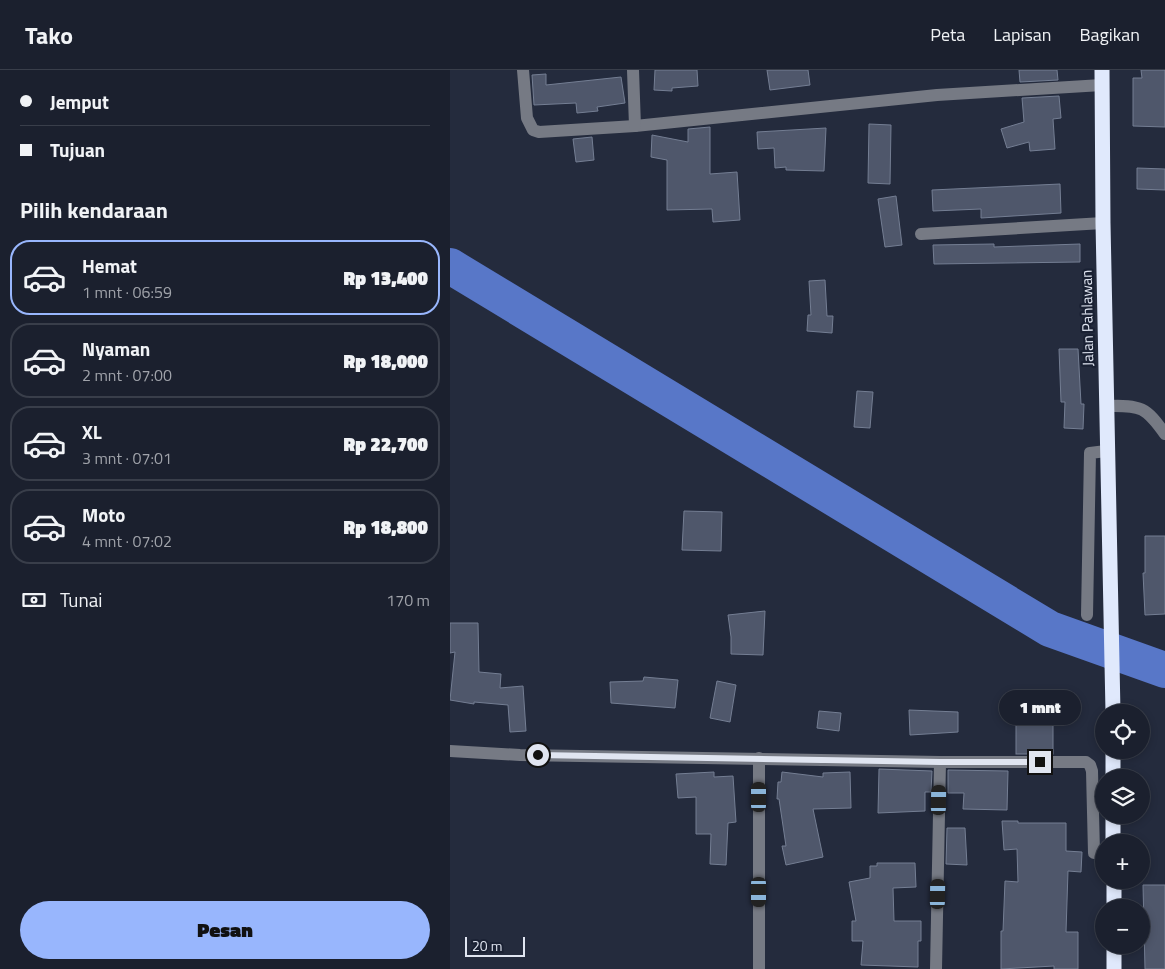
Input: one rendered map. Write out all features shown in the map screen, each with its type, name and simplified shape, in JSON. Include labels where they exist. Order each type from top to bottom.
[{"type":"highway","name":"Jalan Pahlawan","points":[[1102,77],[1102,223],[1113,704]]},
{"type":"highway","points":[[1114,954],[1114,969]]},
{"type":"street","points":[[523,70],[527,118],[533,130],[539,132],[635,126],[1102,77]]},
{"type":"street","points":[[633,70],[635,126]]},
{"type":"street","points":[[921,234],[1102,223]]},
{"type":"street","points":[[1107,406],[1133,406],[1144,410],[1154,418],[1165,434]]},
{"type":"street","points":[[1087,615],[1090,453],[1106,451]]},
{"type":"street","points":[[450,751],[520,755],[940,762],[1086,762],[1090,765],[1092,771],[1095,853]]},
{"type":"street","points":[[759,758],[759,969]]},
{"type":"street","points":[[936,969],[940,762]]},
{"type":"building","points":[[655,70],[697,70],[698,86],[672,88],[672,91],[654,90]]},
{"type":"building","points":[[767,70],[808,70],[810,85],[770,90]]},
{"type":"building","points":[[1019,70],[1057,70],[1058,80],[1020,82]]},
{"type":"building","points":[[1141,70],[1165,70],[1165,127],[1133,126],[1133,78],[1142,78]]},
{"type":"building","points":[[546,74],[546,85],[621,77],[625,103],[597,107],[598,111],[577,113],[576,103],[534,105],[532,75]]},
{"type":"building","points":[[1059,96],[1061,118],[1053,119],[1055,149],[1030,151],[1029,142],[1007,148],[1001,129],[1024,122],[1022,98]]},
{"type":"building","points":[[869,124],[891,125],[890,184],[868,183]]},
{"type":"building","points":[[710,127],[710,174],[737,172],[740,220],[713,222],[712,209],[667,210],[667,160],[651,157],[652,135],[688,142],[688,129]]},
{"type":"building","points":[[826,128],[824,171],[786,170],[786,167],[775,168],[774,148],[758,149],[757,132]]},
{"type":"building","points":[[592,137],[594,160],[576,162],[573,139]]},
{"type":"building","points":[[1137,168],[1165,169],[1165,190],[1137,189]]},
{"type":"building","points":[[1060,184],[1061,213],[981,218],[981,209],[933,211],[932,190]]},
{"type":"building","points":[[896,196],[902,245],[885,247],[878,199]]},
{"type":"building","points":[[994,244],[994,247],[1080,244],[1080,262],[934,264],[933,245]]},
{"type":"building","points":[[825,280],[827,316],[833,316],[832,333],[807,331],[808,315],[811,315],[809,281]]},
{"type":"building","points":[[1059,349],[1078,349],[1081,404],[1084,404],[1083,429],[1064,428],[1065,402],[1061,402]]},
{"type":"building","points":[[857,391],[873,392],[870,428],[854,427]]},
{"type":"building","points":[[684,511],[722,512],[721,551],[682,550]]},
{"type":"building","points":[[1145,536],[1165,536],[1165,614],[1145,615],[1143,573],[1145,573]]},
{"type":"building","points":[[765,611],[763,655],[731,654],[728,615]]},
{"type":"building","points":[[450,623],[478,623],[479,672],[501,674],[500,688],[523,686],[526,731],[510,732],[508,705],[474,702],[474,704],[450,700],[455,652],[450,653]]},
{"type":"building","points":[[644,677],[678,680],[675,708],[611,703],[610,682],[643,681]]},
{"type":"building","points":[[717,681],[736,685],[730,722],[710,718]]},
{"type":"building","points":[[909,710],[958,712],[958,732],[910,735]]},
{"type":"building","points":[[819,711],[841,713],[839,731],[817,728]]},
{"type":"building","points":[[1016,716],[1053,716],[1053,754],[1016,754]]},
{"type":"building","points":[[879,769],[932,771],[931,792],[925,792],[925,811],[878,813]]},
{"type":"building","points":[[948,770],[1008,771],[1007,810],[963,809],[964,793],[948,793]]},
{"type":"building","points":[[714,772],[714,777],[733,776],[736,822],[728,823],[726,865],[710,864],[711,834],[696,834],[696,797],[678,798],[676,774]]},
{"type":"building","points":[[782,772],[823,777],[823,773],[850,772],[851,808],[813,809],[823,857],[786,865],[782,846],[786,846],[779,799],[777,799],[778,782],[781,782]]},
{"type":"building","points":[[1002,821],[1066,823],[1066,851],[1082,852],[1081,872],[1068,871],[1066,932],[1078,932],[1078,969],[1054,969],[1054,966],[1001,969],[1001,931],[1003,931],[1005,881],[1018,882],[1017,849],[1004,850]]},
{"type":"building","points":[[947,828],[965,828],[967,865],[946,864]]},
{"type":"building","points":[[877,863],[915,863],[916,887],[893,888],[894,921],[921,921],[921,941],[918,941],[918,967],[861,965],[863,941],[852,941],[852,921],[856,921],[849,882],[870,878],[870,866],[877,866]]},
{"type":"building","points":[[1150,885],[1165,885],[1165,969],[1145,969],[1145,954],[1150,954],[1150,899],[1143,899],[1143,889],[1150,889]]},
{"type":"waterway","points":[[450,266],[1050,629],[1165,670]]},
{"type":"route","points":[[538,755],[1040,762]]}]
